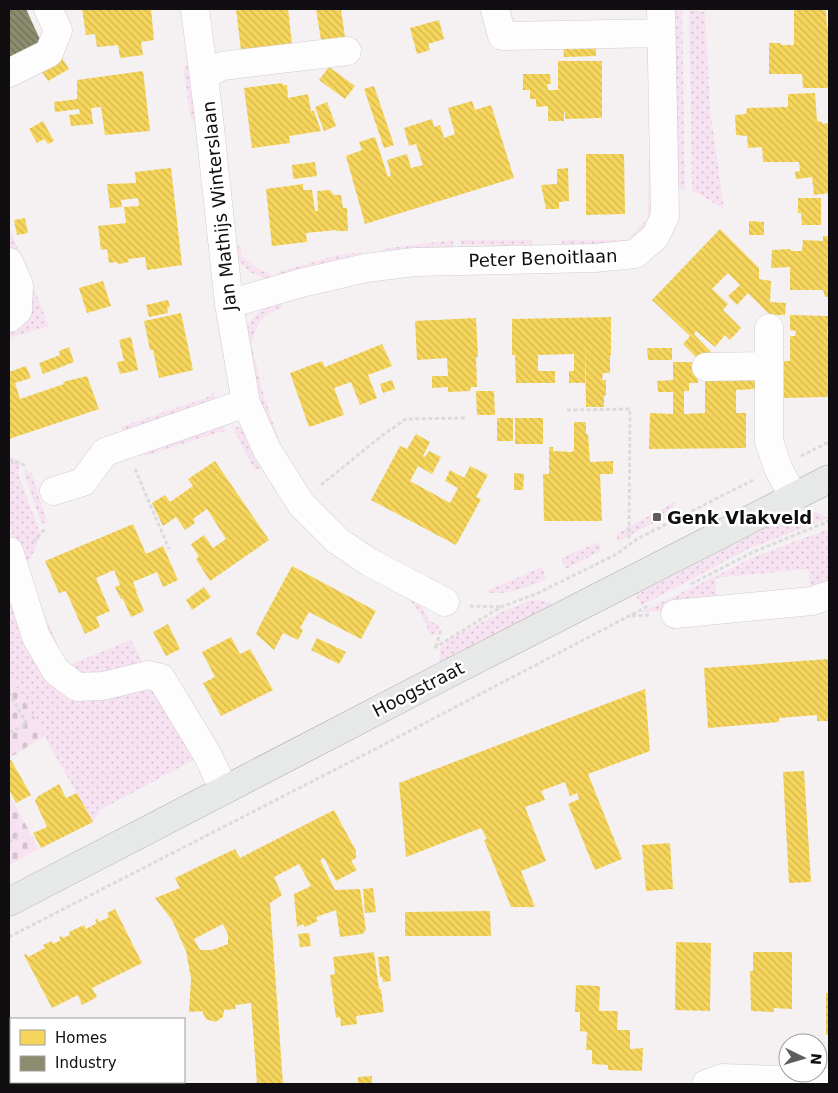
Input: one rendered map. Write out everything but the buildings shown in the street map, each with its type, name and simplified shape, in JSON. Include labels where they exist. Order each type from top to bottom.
[{"type":"main road","name":"Hoogstraat","points":[[9,902],[562,615],[829,481]]},
{"type":"street","points":[[9,73],[49,53],[58,30],[48,9]]},
{"type":"street","name":"Jan Mathijs Winterslaan","points":[[195,9],[229,304],[246,403],[267,450],[301,504],[338,541],[369,562],[445,602]]},
{"type":"street","points":[[495,9],[502,36],[661,21]]},
{"type":"street","name":"Peter Benoitlaan","points":[[229,304],[301,283],[366,268],[404,263],[595,258],[635,254],[655,237],[665,216],[661,21]]},
{"type":"street","points":[[204,75],[222,66],[347,51]]},
{"type":"street","points":[[9,262],[19,285],[18,310],[9,318]]},
{"type":"street","points":[[769,328],[769,441],[778,468],[794,498]]},
{"type":"street","points":[[706,367],[768,366]]},
{"type":"street","points":[[54,491],[83,482],[105,452],[246,403]]},
{"type":"street","points":[[9,551],[36,637],[56,671],[76,687],[103,686],[148,675],[161,678],[208,756],[224,790]]},
{"type":"street","points":[[665,609],[812,601],[829,595]]},
{"type":"street","points":[[706,1084],[723,1078],[829,1082]]},
{"type":"path","points":[[567,410],[630,409],[629,540]]},
{"type":"path","points":[[315,489],[384,434],[406,420],[466,418]]},
{"type":"path","points":[[430,652],[501,607],[536,594],[608,558],[637,539],[829,442]]},
{"type":"path","points":[[9,460],[25,465]]},
{"type":"path","points":[[134,467],[169,549]]},
{"type":"path","points":[[689,585],[751,554],[829,521]]},
{"type":"path","points":[[474,606],[501,607]]},
{"type":"path","points":[[9,937],[383,745],[665,609]]},
{"type":"path","points":[[9,692],[27,724],[9,733]]},
{"type":"path","points":[[9,842],[19,837]]},
{"type":"green space","points":[[675,9],[682,9],[685,189],[678,189]]},
{"type":"green space","points":[[689,10],[705,12],[710,109],[724,209],[692,190]]},
{"type":"green space","points":[[189,65],[196,120],[191,121],[183,66]]},
{"type":"green space","points":[[649,156],[654,156],[655,217],[628,245],[562,244],[561,240],[627,240],[648,218]]},
{"type":"green space","points":[[9,227],[49,326],[9,338]]},
{"type":"green space","points":[[452,240],[455,246],[383,253],[383,249]]},
{"type":"green space","points":[[460,240],[532,240],[532,245],[461,245]]},
{"type":"green space","points":[[240,245],[242,256],[258,269],[270,274],[272,280],[252,273],[242,265],[238,260],[234,246]]},
{"type":"green space","points":[[361,252],[362,257],[335,261],[280,278],[279,272],[338,255]]},
{"type":"green space","points":[[281,303],[282,308],[269,313],[258,324],[251,344],[263,393],[278,438],[272,440],[259,409],[246,331],[259,312]]},
{"type":"green space","points":[[213,392],[216,402],[123,433],[121,427],[211,396]]},
{"type":"green space","points":[[223,424],[226,432],[220,432],[145,456],[143,450]]},
{"type":"green space","points":[[231,424],[242,429],[250,449],[261,468],[255,471]]},
{"type":"green space","points":[[9,456],[21,461],[18,473],[41,536],[25,570],[67,666],[131,640],[142,661],[111,673],[89,676],[74,675],[64,668],[47,638],[9,525]]},
{"type":"green space","points":[[25,469],[32,473],[47,522],[46,525],[41,522],[24,473]]},
{"type":"green space","points":[[675,502],[673,513],[617,542],[617,533]]},
{"type":"green space","points":[[809,511],[829,518],[748,549],[641,606],[636,595],[791,515]]},
{"type":"green space","points":[[829,529],[829,582],[811,591],[808,569],[715,578],[717,599],[673,610],[642,612],[756,556]]},
{"type":"green space","points":[[599,542],[601,551],[566,569],[561,558]]},
{"type":"green space","points":[[542,567],[547,579],[508,592],[484,592]]},
{"type":"green space","points":[[367,570],[420,602],[429,621],[439,625],[437,634],[431,636],[421,614],[409,599],[365,576]]},
{"type":"green space","points":[[9,572],[53,681],[144,685],[159,689],[201,756],[100,810],[93,822],[9,674]]},
{"type":"green space","points":[[535,599],[554,605],[439,665],[442,645],[452,638],[501,612]]},
{"type":"green space","points":[[9,674],[45,736],[9,758]]},
{"type":"green space","points":[[9,794],[39,849],[9,865]]},
{"type":"place","name":"Genk Vlakveld","points":[[657,517]]}]
